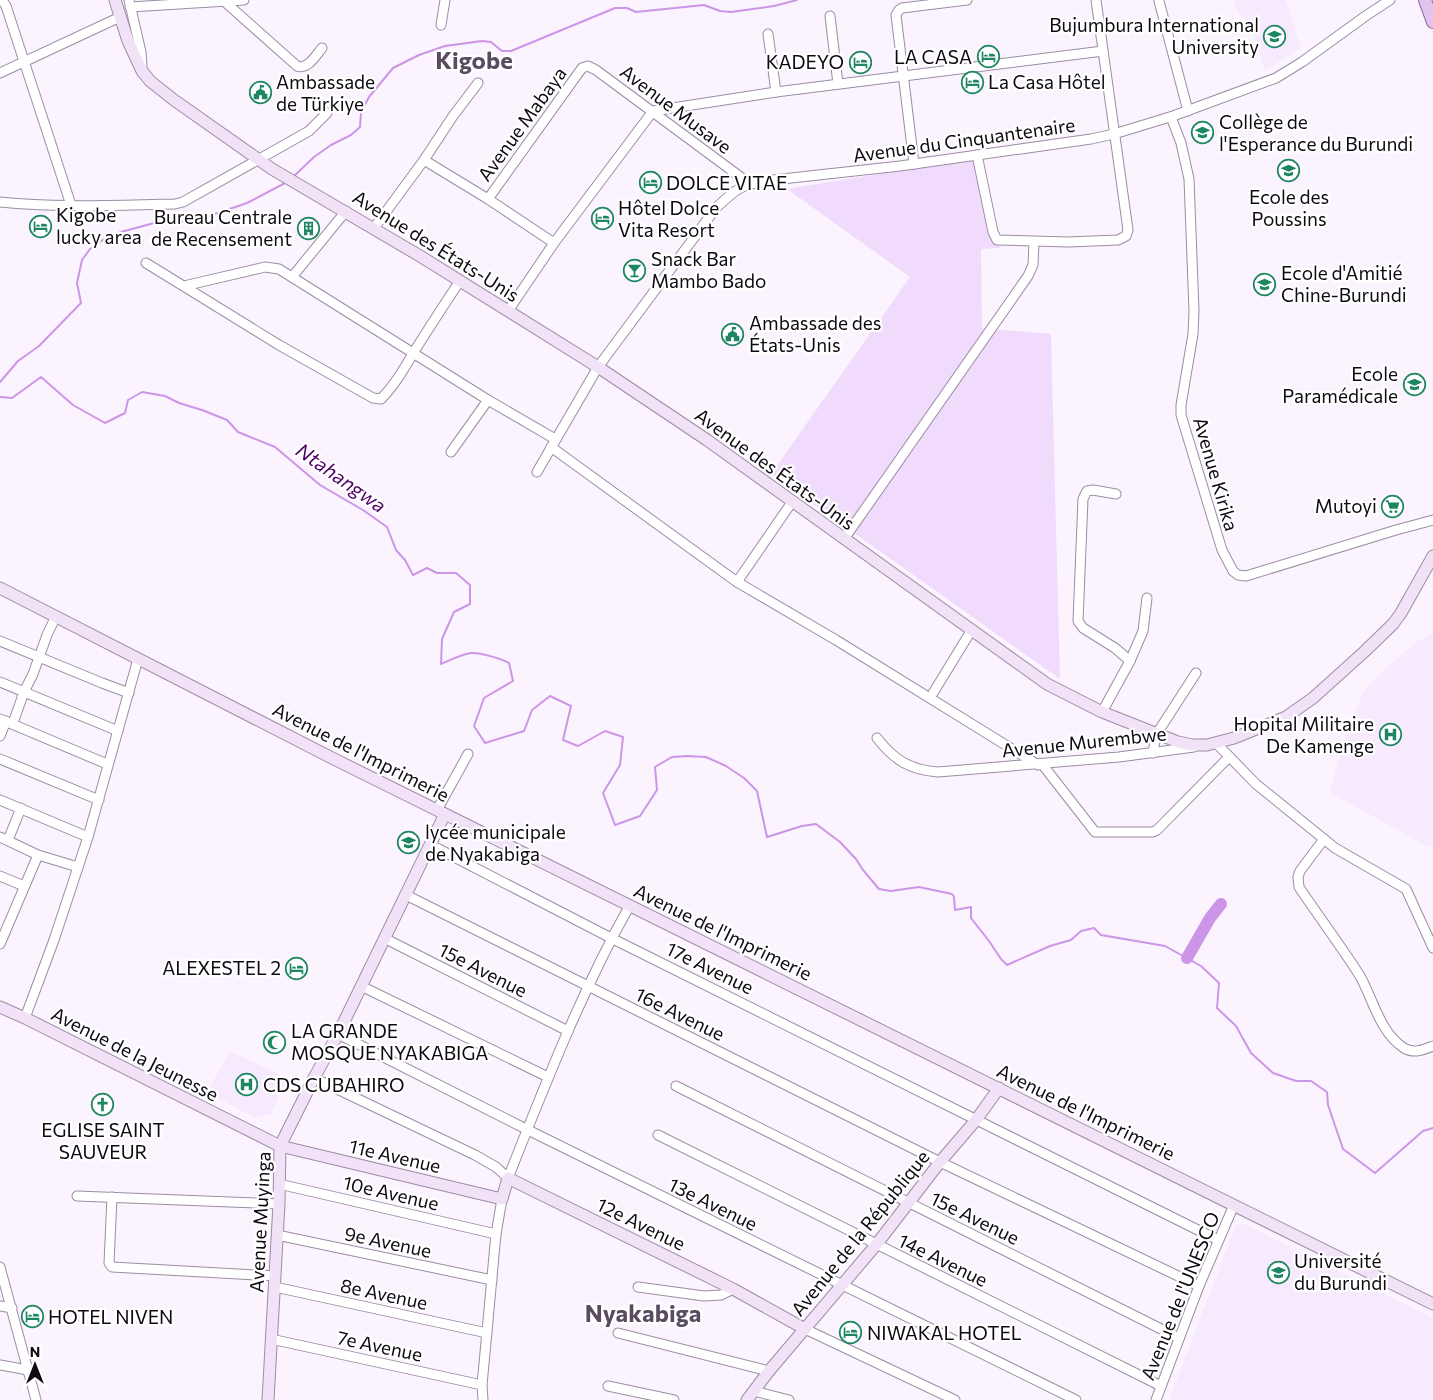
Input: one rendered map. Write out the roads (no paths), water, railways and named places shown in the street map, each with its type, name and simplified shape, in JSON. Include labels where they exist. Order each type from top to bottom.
[{"type":"main road","points":[[1425,0],[1433,22]]},
{"type":"street","points":[[2,0],[6,6],[71,205]]},
{"type":"street","name":"Avenue des États-Unis","points":[[115,0],[128,41],[142,71],[150,82],[174,100],[272,169],[374,228],[598,367],[707,440],[971,631],[1054,688],[1102,712],[1186,744],[1202,745],[1216,743],[1282,720],[1313,698],[1393,624],[1404,609],[1433,556]]},
{"type":"street","points":[[142,71],[141,52],[129,3],[244,0]]},
{"type":"street","points":[[442,25],[445,0]]},
{"type":"street","points":[[914,164],[896,18],[902,8],[968,0]]},
{"type":"street","points":[[978,155],[994,236],[998,240],[1034,242],[1118,240],[1126,236],[1128,230],[1096,0]]},
{"type":"street","name":"Avenue du Cinquantenaire","points":[[537,472],[598,367],[716,208],[733,191],[750,184],[914,164],[1091,139],[1114,134],[1171,117],[1276,78],[1390,0]]},
{"type":"street","points":[[225,1],[301,68],[307,66],[322,48]]},
{"type":"street","points":[[1159,1],[1188,111]]},
{"type":"street","points":[[830,16],[838,84]]},
{"type":"street","points":[[0,73],[120,17]]},
{"type":"street","points":[[768,34],[776,92]]},
{"type":"street","points":[[508,311],[554,244],[653,112],[776,92],[1103,51]]},
{"type":"street","name":"Avenue Musave","points":[[582,68],[588,66],[596,70],[750,184]]},
{"type":"street","name":"Avenue Mabaya","points":[[488,199],[582,68]]},
{"type":"street","points":[[374,228],[478,83]]},
{"type":"street","points":[[0,202],[22,205],[175,204],[182,202],[310,131],[327,113]]},
{"type":"street","name":"Avenue Kirika","points":[[1171,117],[1181,143],[1189,179],[1194,310],[1193,334],[1181,415],[1215,529],[1222,550],[1233,571],[1238,575],[1246,576],[1433,520]]},
{"type":"street","points":[[424,160],[488,199],[554,244]]},
{"type":"street","points":[[292,277],[346,211]]},
{"type":"street","points":[[844,539],[1028,276],[1033,265],[1034,242]]},
{"type":"street","points":[[146,264],[279,345],[373,398],[381,399],[460,281]]},
{"type":"street","points":[[184,286],[265,267],[279,269],[553,443],[737,582],[1040,764],[1095,832],[1153,832],[1157,830],[1229,757]]},
{"type":"street","points":[[451,452],[488,400]]},
{"type":"street","points":[[1116,494],[1093,490],[1087,491],[1083,496],[1078,617],[1083,628],[1115,648],[1130,661]]},
{"type":"street","points":[[737,582],[792,502]]},
{"type":"street","name":"Avenue de l'Imprimerie","points":[[0,588],[442,812],[1433,1304]]},
{"type":"street","points":[[1102,712],[1130,661],[1143,631],[1147,598]]},
{"type":"street","points":[[0,736],[6,721],[24,692],[56,616]]},
{"type":"street","points":[[930,698],[971,631]]},
{"type":"street","points":[[0,641],[129,693]]},
{"type":"street","points":[[25,1018],[54,940],[88,837],[138,659]]},
{"type":"street","points":[[1152,753],[1156,734],[1196,673]]},
{"type":"street","points":[[0,682],[118,731]]},
{"type":"street","points":[[6,721],[108,764]]},
{"type":"street","name":"Avenue Murembwe","points":[[877,738],[888,753],[898,760],[922,771],[938,772],[1152,753],[1202,745]]},
{"type":"street","points":[[1216,743],[1256,784],[1324,839],[1342,852],[1406,889],[1433,948]]},
{"type":"street","points":[[442,812],[468,754]]},
{"type":"street","points":[[0,759],[99,800]]},
{"type":"street","points":[[0,800],[88,837]]},
{"type":"street","points":[[21,808],[4,838],[38,855],[78,868]]},
{"type":"street","name":"Avenue Muyinga","points":[[268,1400],[280,1184],[280,1146],[338,1034],[431,845],[442,812]]},
{"type":"street","points":[[1324,839],[1300,871],[1298,877],[1299,887],[1360,977],[1386,1029],[1395,1041],[1409,1051],[1416,1052],[1433,1046]]},
{"type":"street","name":"17e Avenue","points":[[431,845],[611,938],[1218,1240]]},
{"type":"street","points":[[0,944],[38,855]]},
{"type":"street","points":[[0,876],[24,886]]},
{"type":"street","name":"16e Avenue","points":[[406,895],[940,1162],[1199,1286]]},
{"type":"street","points":[[483,1400],[482,1386],[496,1234],[508,1178],[587,986],[630,905]]},
{"type":"street","name":"15e Avenue","points":[[384,938],[568,1031]]},
{"type":"street","points":[[361,986],[548,1077]]},
{"type":"street","name":"Avenue de la Jeunesse","points":[[0,1008],[25,1018],[280,1146]]},
{"type":"street","name":"13e Avenue","points":[[338,1034],[528,1130],[1076,1400]]},
{"type":"street","name":"12e Avenue","points":[[314,1078],[475,1155],[496,1166],[508,1178],[733,1289],[805,1329],[955,1400]]},
{"type":"street","name":"15e Avenue","points":[[676,1086],[1179,1338]]},
{"type":"street","name":"Avenue de la République","points":[[750,1396],[876,1244],[940,1162],[976,1120],[999,1088]]},
{"type":"street","name":"14e Avenue","points":[[658,1135],[1161,1386]]},
{"type":"street","name":"11e Avenue","points":[[280,1146],[502,1199]]},
{"type":"street","name":"10e Avenue","points":[[280,1184],[496,1234]]},
{"type":"street","points":[[77,1196],[279,1204]]},
{"type":"street","name":"8e Avenue","points":[[112,1197],[109,1263],[112,1267],[275,1281],[487,1334]]},
{"type":"street","name":"Avenue de l'UNESCO","points":[[1156,1400],[1199,1286],[1234,1205]]},
{"type":"street","name":"9e Avenue","points":[[277,1235],[492,1280]]},
{"type":"street","points":[[0,1266],[36,1400]]},
{"type":"street","points":[[638,1287],[704,1296],[721,1295],[733,1289]]},
{"type":"street","points":[[0,1306],[12,1308]]},
{"type":"street","points":[[618,1333],[769,1371]]},
{"type":"street","name":"7e Avenue","points":[[271,1339],[482,1386]]},
{"type":"street","points":[[0,1365],[28,1370]]},
{"type":"street","points":[[608,1386],[674,1400]]},
{"type":"street","points":[[750,1396],[789,1400]]},
{"type":"waterway","points":[[293,177],[314,157],[331,145],[351,135],[360,127],[361,112],[369,97],[393,68],[419,55],[445,46],[482,41],[491,42],[502,51],[511,51],[615,8],[627,8],[636,12],[704,5],[720,11],[731,12],[774,6],[797,0]]},
{"type":"waterway","points":[[0,382],[18,361],[39,346],[81,303],[77,283],[82,260],[90,249],[101,241],[121,232],[154,223],[194,221],[247,203],[287,182]]},
{"type":"waterway","name":"Ntahangwa","points":[[0,397],[12,398],[41,377],[73,405],[105,423],[125,413],[128,400],[142,392],[165,396],[227,420],[238,432],[275,447],[320,485],[363,510],[387,527],[396,550],[405,560],[413,575],[427,568],[437,573],[456,573],[470,585],[470,604],[454,612],[442,639],[441,664],[471,653],[490,656],[509,663],[513,681],[484,698],[474,726],[485,743],[524,731],[532,710],[550,696],[571,706],[563,740],[578,746],[605,731],[623,737],[620,765],[603,793],[615,825],[640,816],[657,790],[655,767],[672,757],[706,757],[726,766],[744,778],[757,791],[767,837],[802,826],[816,824],[840,842],[879,889],[891,891],[919,887],[952,894],[955,910],[971,907],[971,918],[1007,965],[1050,946],[1071,940],[1081,931],[1094,928],[1101,935],[1165,946],[1201,966],[1219,983],[1217,1008],[1236,1026],[1251,1053],[1273,1073],[1296,1081],[1311,1081],[1327,1092],[1328,1105],[1343,1149],[1375,1173],[1423,1131],[1433,1128]]},
{"type":"waterway","points":[[1187,958],[1210,918],[1221,904]]},
{"type":"place","name":"Bujumbura International University","points":[[1275,36]]},
{"type":"place","name":"LA CASA","points":[[988,57]]},
{"type":"place","name":"KADEYO","points":[[860,62]]},
{"type":"place","name":"La Casa Hôtel","points":[[972,82]]},
{"type":"place","name":"Ambassade de Türkiye","points":[[260,93]]},
{"type":"place","name":"Collège de l'Esperance du Burundi","points":[[1203,133]]},
{"type":"place","name":"Ecole des Poussins","points":[[1289,171]]},
{"type":"place","name":"DOLCE VITAE","points":[[650,183]]},
{"type":"place","name":"Hôtel Dolce Vita Resort","points":[[602,219]]},
{"type":"place","name":"Kigobe lucky area","points":[[40,226]]},
{"type":"place","name":"Bureau Centrale de Recensement","points":[[308,228]]},
{"type":"place","name":"Snack Bar Mambo Bado","points":[[635,270]]},
{"type":"place","name":"Ecole d'Amitié Chine-Burundi","points":[[1265,284]]},
{"type":"place","name":"Ambassade des États-Unis","points":[[733,334]]},
{"type":"place","name":"Ecole Paramédicale","points":[[1414,385]]},
{"type":"place","name":"Mutoyi","points":[[1393,506]]},
{"type":"place","name":"Hopital Militaire De Kamenge","points":[[1390,735]]},
{"type":"place","name":"lycée municipale de Nyakabiga","points":[[409,843]]},
{"type":"place","name":"ALEXESTEL 2","points":[[297,968]]},
{"type":"place","name":"LA GRANDE MOSQUE NYAKABIGA","points":[[275,1042]]},
{"type":"place","name":"CDS CUBAHIRO","points":[[247,1085]]},
{"type":"place","name":"EGLISE SAINT SAUVEUR","points":[[103,1104]]},
{"type":"place","name":"Université du Burundi","points":[[1278,1272]]},
{"type":"place","name":"HOTEL NIVEN","points":[[32,1317]]},
{"type":"place","name":"NIWAKAL HOTEL","points":[[851,1333]]},
{"type":"district","name":"Kigobe","points":[[474,61]]},
{"type":"district","name":"Nyakabiga","points":[[643,1314]]}]
